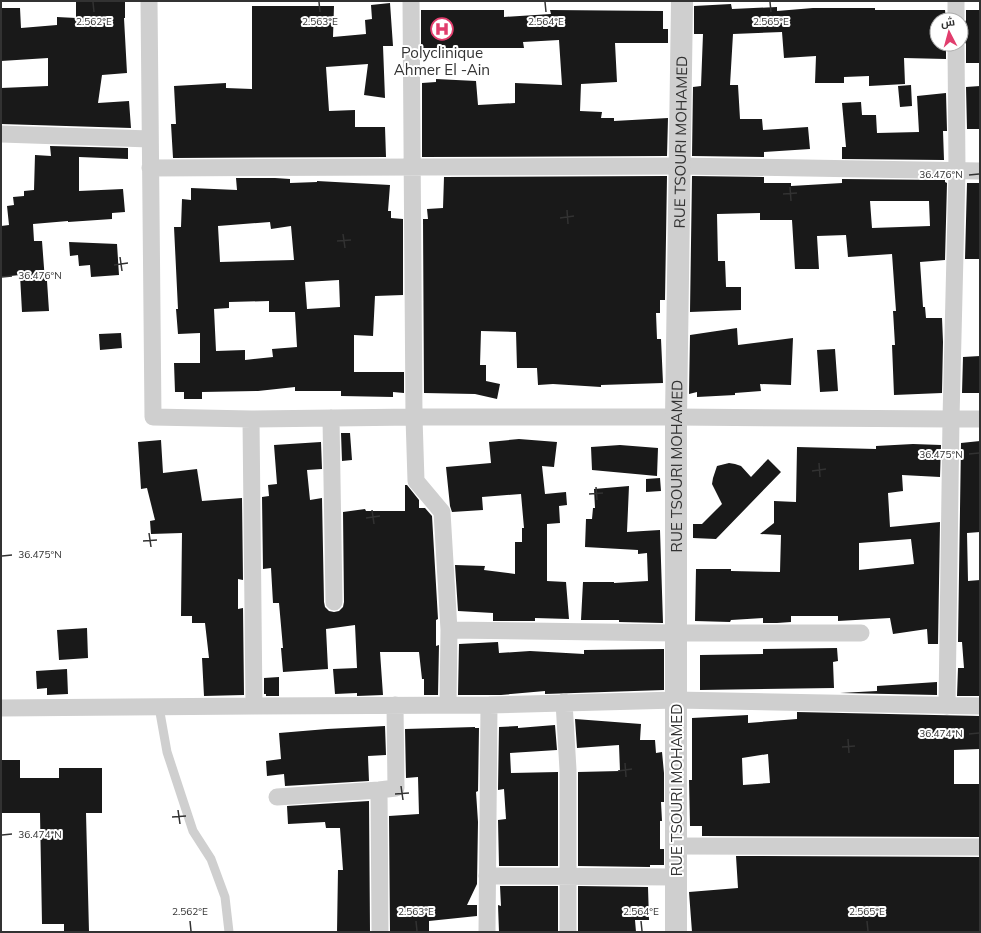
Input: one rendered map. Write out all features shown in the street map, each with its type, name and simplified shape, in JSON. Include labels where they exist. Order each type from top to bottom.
[{"type":"street","points":[[149,1],[153,417],[251,419],[414,417],[980,419]]},
{"type":"street","points":[[411,1],[414,417],[416,481],[442,512],[449,630],[448,705]]},
{"type":"street","name":"RUE TSOURI MOHAMED","points":[[676,932],[676,417],[682,1]]},
{"type":"street","points":[[956,1],[956,12]]},
{"type":"street","points":[[947,706],[957,171],[956,52]]},
{"type":"street","points":[[1,134],[150,139]]},
{"type":"street","points":[[150,168],[680,166],[980,171]]},
{"type":"street","points":[[331,418],[334,602]]},
{"type":"street","points":[[251,419],[254,706]]},
{"type":"street","points":[[449,630],[676,633],[861,633]]},
{"type":"street","points":[[1,708],[489,705],[676,700],[980,706]]},
{"type":"street","points":[[564,702],[568,770],[568,932]]},
{"type":"street","points":[[277,797],[396,788],[395,705]]},
{"type":"street","points":[[486,932],[489,705]]},
{"type":"street","points":[[379,790],[380,932]]},
{"type":"street","points":[[676,846],[980,847]]},
{"type":"street","points":[[487,876],[676,876]]},
{"type":"lane","points":[[159,707],[167,752],[194,831],[212,859],[224,897],[229,932]]},
{"type":"building","points":[[76,1],[125,1],[124,18],[127,73],[102,75],[98,103],[129,101],[131,128],[1,124],[1,88],[48,86],[48,58],[1,61],[1,8],[20,8],[21,28],[57,25],[57,17],[76,18]]},
{"type":"building","points":[[390,3],[393,46],[383,46],[385,98],[364,95],[368,64],[326,67],[329,111],[355,110],[355,127],[385,127],[386,157],[173,158],[171,124],[176,124],[174,86],[226,83],[226,88],[252,89],[252,6],[334,6],[333,37],[366,34],[365,20],[372,19],[371,5]]},
{"type":"building","points":[[731,4],[732,9],[777,7],[777,11],[813,8],[945,10],[945,12],[929,12],[929,52],[946,52],[946,59],[904,58],[905,84],[869,86],[869,76],[844,77],[844,83],[815,83],[816,56],[784,58],[782,32],[733,34],[730,85],[738,85],[740,119],[762,119],[763,130],[808,127],[810,149],[764,152],[764,157],[692,156],[693,87],[701,86],[703,34],[694,34],[694,6]]},
{"type":"building","points":[[421,10],[504,10],[504,17],[551,14],[550,10],[663,11],[663,29],[668,29],[668,43],[615,43],[617,82],[581,84],[580,111],[602,112],[601,118],[614,118],[614,121],[668,118],[667,156],[422,157],[422,83],[436,82],[436,79],[476,81],[478,105],[515,103],[515,83],[562,85],[559,40],[523,42],[524,48],[421,48]]},
{"type":"building","points":[[966,10],[980,10],[980,63],[966,63],[966,52],[969,52],[969,12],[966,12]]},
{"type":"building","points":[[911,85],[912,106],[900,107],[898,86]]},
{"type":"building","points":[[980,86],[980,129],[967,129],[966,87]]},
{"type":"building","points":[[946,93],[947,131],[943,131],[944,160],[842,159],[842,147],[846,147],[842,103],[861,102],[862,115],[876,115],[877,133],[919,132],[917,96]]},
{"type":"building","points":[[50,146],[128,148],[128,159],[79,157],[79,191],[123,189],[125,212],[112,213],[112,219],[33,224],[34,241],[42,241],[49,311],[22,312],[20,275],[1,277],[1,226],[9,225],[7,206],[14,205],[13,197],[24,196],[24,191],[34,190],[35,155],[51,156]]},
{"type":"building","points":[[667,176],[665,300],[660,300],[660,313],[656,313],[657,339],[661,339],[663,383],[601,385],[601,387],[553,384],[538,385],[537,368],[517,368],[516,332],[481,331],[480,365],[486,365],[486,381],[500,384],[497,399],[475,394],[424,393],[423,219],[428,219],[427,209],[443,208],[444,177]]},
{"type":"building","points":[[692,176],[764,177],[764,183],[791,183],[791,186],[842,183],[842,179],[945,180],[947,183],[945,260],[920,262],[923,307],[925,307],[926,318],[942,318],[942,393],[894,395],[892,345],[895,345],[893,311],[896,311],[892,254],[848,257],[846,235],[817,236],[819,269],[795,269],[792,220],[760,220],[760,213],[717,214],[718,261],[725,261],[726,287],[741,287],[741,310],[690,312]],"holes":[[[870,201],[929,201],[930,226],[872,228]]]},
{"type":"building","points":[[236,178],[290,179],[290,183],[317,181],[390,185],[388,211],[391,211],[391,218],[403,219],[403,295],[375,296],[373,336],[354,335],[354,372],[404,372],[404,393],[393,392],[393,397],[341,396],[341,391],[295,391],[295,387],[258,391],[202,392],[202,399],[184,399],[184,392],[175,392],[174,363],[200,363],[200,333],[178,334],[174,227],[181,227],[182,199],[191,200],[191,188],[237,190]],"holes":[[[270,222],[271,229],[291,226],[294,260],[220,262],[218,226]],[[339,280],[340,307],[307,309],[305,282]],[[269,301],[269,312],[295,312],[297,347],[272,349],[273,357],[245,360],[245,350],[216,351],[214,309],[229,308],[229,302]]]},
{"type":"building","points":[[967,183],[980,183],[980,259],[965,259]]},
{"type":"building","points":[[69,242],[117,244],[119,275],[91,277],[90,265],[79,266],[78,255],[70,256]]},
{"type":"building","points":[[737,328],[738,345],[793,338],[791,385],[760,384],[761,391],[735,393],[735,395],[697,397],[697,392],[689,394],[690,335]]},
{"type":"building","points":[[121,333],[122,348],[100,350],[99,334]]},
{"type":"building","points":[[835,349],[838,391],[820,392],[817,350]]},
{"type":"building","points":[[980,356],[980,393],[962,393],[963,357]]},
{"type":"building","points":[[341,433],[350,433],[352,460],[342,461]]},
{"type":"building","points":[[519,439],[557,442],[554,467],[542,466],[545,494],[566,492],[567,505],[559,506],[560,523],[547,524],[547,581],[566,582],[569,619],[535,618],[535,621],[493,621],[493,613],[458,611],[455,565],[485,566],[484,570],[515,574],[515,542],[522,542],[522,528],[524,528],[521,494],[482,497],[483,510],[452,512],[446,467],[491,463],[489,442]]},
{"type":"building","points":[[161,440],[163,473],[197,469],[202,501],[242,498],[243,580],[238,579],[238,609],[243,608],[244,695],[204,696],[202,658],[209,658],[205,623],[192,623],[192,616],[181,616],[182,533],[151,534],[150,521],[155,520],[147,488],[141,489],[138,442]]},
{"type":"building","points":[[980,441],[980,532],[967,533],[968,581],[980,580],[980,696],[957,696],[958,668],[964,668],[962,642],[958,642],[961,443]]},
{"type":"building","points":[[321,442],[322,469],[307,470],[310,500],[322,498],[324,602],[325,607],[329,611],[339,611],[343,607],[344,602],[343,512],[365,509],[366,511],[405,511],[405,485],[407,485],[419,500],[419,508],[425,508],[432,516],[438,619],[436,620],[436,646],[439,645],[438,695],[424,695],[424,679],[422,679],[419,652],[380,652],[383,695],[357,696],[357,693],[335,694],[333,669],[357,668],[355,625],[326,629],[328,669],[283,672],[281,648],[283,648],[279,603],[273,603],[271,568],[263,569],[262,497],[269,496],[268,485],[277,484],[274,445]]},
{"type":"building","points":[[913,444],[941,445],[940,477],[902,475],[903,491],[888,493],[890,527],[940,522],[938,644],[928,644],[927,629],[893,634],[890,618],[838,621],[838,616],[791,616],[791,622],[777,623],[763,623],[763,618],[731,620],[730,622],[695,621],[696,569],[731,569],[731,571],[780,572],[781,535],[760,534],[774,523],[774,501],[796,502],[797,447],[876,449],[876,446]],"holes":[[[911,539],[914,564],[859,570],[859,543]]]},
{"type":"building","points":[[620,445],[658,448],[657,476],[592,470],[591,447]]},
{"type":"building","points":[[768,459],[781,472],[716,539],[693,538],[693,524],[702,524],[722,504],[712,484],[717,466],[729,463],[735,464],[741,466],[751,477]]},
{"type":"building","points":[[660,478],[661,491],[646,492],[646,479]]},
{"type":"building","points":[[629,486],[627,532],[660,530],[663,623],[619,622],[619,620],[581,620],[583,582],[614,583],[648,581],[647,553],[638,554],[638,550],[585,547],[586,519],[592,519],[593,508],[595,508],[594,489]]},
{"type":"building","points":[[87,628],[88,658],[59,660],[57,630]]},
{"type":"building","points":[[498,642],[499,653],[530,651],[584,654],[584,650],[664,649],[664,690],[545,694],[545,691],[501,695],[458,695],[459,644]]},
{"type":"building","points":[[837,648],[838,661],[833,662],[834,688],[700,690],[700,655],[763,654],[763,649]]},
{"type":"building","points":[[67,669],[68,694],[47,695],[47,688],[37,689],[36,671]]},
{"type":"building","points":[[279,677],[279,696],[266,696],[266,694],[264,694],[264,678]]},
{"type":"building","points":[[937,682],[937,695],[840,693],[877,691],[877,686]]},
{"type":"building","points":[[797,712],[980,716],[980,749],[954,750],[954,784],[980,784],[980,837],[702,836],[702,826],[690,826],[689,780],[692,780],[692,718],[748,715],[748,723],[797,719]],"holes":[[[768,754],[770,783],[743,785],[742,758]]]},
{"type":"building","points":[[575,719],[641,724],[640,740],[655,740],[656,753],[662,752],[664,773],[664,802],[661,802],[662,821],[660,821],[660,849],[664,849],[664,865],[650,865],[650,867],[578,866],[578,772],[620,771],[619,745],[577,748]]},
{"type":"building","points":[[555,725],[557,750],[510,753],[511,773],[558,772],[558,866],[499,866],[498,820],[506,819],[504,789],[498,790],[499,727],[518,726],[518,728]]},
{"type":"building","points":[[385,726],[386,755],[368,756],[369,781],[285,786],[284,774],[267,776],[266,761],[281,759],[279,733]]},
{"type":"building","points":[[479,728],[478,791],[476,792],[478,822],[477,884],[467,905],[477,905],[477,916],[429,921],[429,932],[390,932],[389,816],[419,814],[418,777],[406,778],[405,729]]},
{"type":"building","points":[[1,760],[20,760],[20,778],[59,778],[59,768],[102,768],[102,813],[86,813],[89,932],[64,932],[64,924],[42,924],[40,813],[1,813]]},
{"type":"building","points":[[369,801],[370,932],[337,932],[338,870],[343,870],[340,828],[326,828],[325,822],[288,824],[287,806]]},
{"type":"building","points":[[736,856],[980,857],[980,932],[692,932],[689,892],[738,888]]},
{"type":"building","points":[[500,886],[558,886],[558,932],[499,932],[498,905],[501,906]]},
{"type":"building","points":[[578,886],[648,887],[649,920],[635,920],[636,932],[578,932]]},
{"type":"place","name":"Polyclinique Ahmer El -Ain","points":[[442,29]]}]
